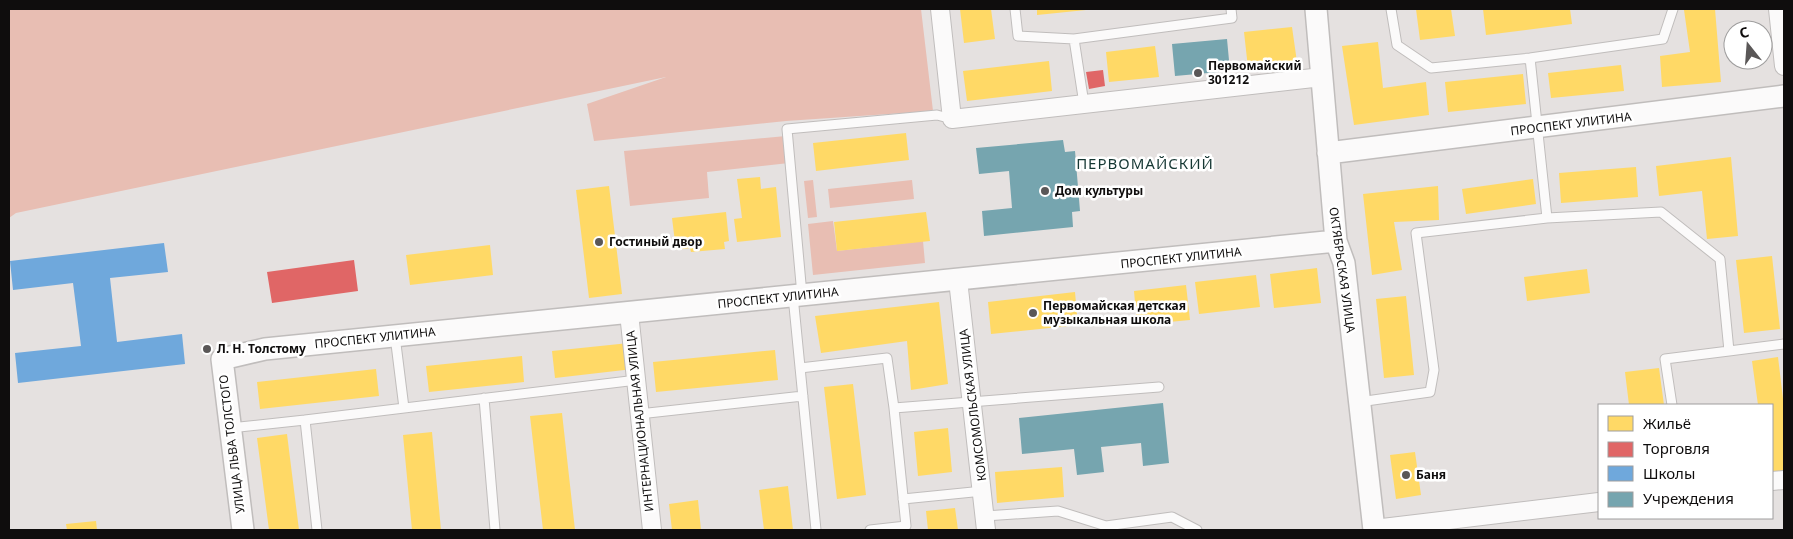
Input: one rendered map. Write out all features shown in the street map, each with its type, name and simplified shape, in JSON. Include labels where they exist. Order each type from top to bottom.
[{"type":"street","points":[[940,9],[952,119],[1322,77]]},
{"type":"street","points":[[1778,9],[1784,66]]},
{"type":"street","name":"ОКТЯБРЬСКАЯ УЛИЦА","points":[[1319,10],[1322,77],[1336,241],[1344,263],[1374,530]]},
{"type":"street","name":"ПРОСПЕКТ УЛИТИНА","points":[[1328,154],[1784,96]]},
{"type":"street","name":"ПРОСПЕКТ УЛИТИНА","points":[[222,359],[264,349],[1336,241]]},
{"type":"street","name":"КОМСОМОЛЬСКАЯ УЛИЦА","points":[[958,280],[986,523]]},
{"type":"street","name":"ИНТЕРНАЦИОНАЛЬНАЯ УЛИЦА","points":[[629,313],[652,530]]},
{"type":"street","name":"УЛИЦА ЛЬВА ТОЛСТОГО","points":[[222,359],[243,530]]},
{"type":"street","points":[[1374,530],[1598,502]]},
{"type":"lane","points":[[1015,9],[1018,36],[1074,39],[1232,18],[1231,9]]},
{"type":"lane","points":[[1391,9],[1397,45],[1431,68],[1530,58],[1663,39],[1673,9]]},
{"type":"lane","points":[[1074,39],[1084,104]]},
{"type":"lane","points":[[1530,58],[1547,218]]},
{"type":"lane","points":[[816,530],[800,368],[798,296],[787,129],[937,116],[952,119]]},
{"type":"lane","points":[[1360,402],[1430,392],[1434,370],[1416,233],[1547,218],[1661,212],[1720,259],[1729,352]]},
{"type":"lane","points":[[395,336],[404,408]]},
{"type":"lane","points":[[1672,404],[1665,359],[1784,344]]},
{"type":"lane","points":[[800,368],[887,358],[906,526],[870,530]]},
{"type":"lane","points":[[230,428],[637,380]]},
{"type":"lane","points":[[894,408],[1159,387]]},
{"type":"lane","points":[[639,414],[803,396]]},
{"type":"lane","points":[[484,398],[495,530]]},
{"type":"lane","points":[[305,420],[317,530]]},
{"type":"lane","points":[[903,499],[983,491]]},
{"type":"lane","points":[[986,523],[1058,511],[1106,526],[1172,517],[1197,530]]},
{"type":"shaded area","points":[[9,9],[921,9],[933,111],[786,121],[594,141],[587,104],[666,77],[16,213],[9,218]]},
{"type":"shaded area","points":[[786,136],[789,163],[707,172],[709,198],[630,206],[624,151]]},
{"type":"shaded area","points":[[813,180],[817,217],[808,218],[804,181]]},
{"type":"shaded area","points":[[912,180],[914,199],[830,208],[828,189]]},
{"type":"shaded area","points":[[833,221],[837,251],[923,241],[925,263],[813,275],[808,224]]},
{"type":"building: Жильё","points":[[960,9],[991,9],[995,39],[964,43]]},
{"type":"building: Жильё","points":[[1037,9],[1086,9],[1086,10],[1037,15]]},
{"type":"building: Жильё","points":[[1416,9],[1451,9],[1455,36],[1420,40]]},
{"type":"building: Жильё","points":[[1483,9],[1570,9],[1572,24],[1486,35]]},
{"type":"building: Жильё","points":[[1715,9],[1721,82],[1662,87],[1660,56],[1690,52],[1684,10]]},
{"type":"building: Жильё","points":[[1292,27],[1297,62],[1248,68],[1244,32]]},
{"type":"building: Жильё","points":[[1378,42],[1383,88],[1426,82],[1429,115],[1354,125],[1342,46]]},
{"type":"building: Жильё","points":[[1155,46],[1159,77],[1109,82],[1106,52]]},
{"type":"building: Жильё","points":[[1049,61],[1052,91],[967,101],[963,71]]},
{"type":"building: Жильё","points":[[1621,65],[1624,91],[1551,98],[1548,73]]},
{"type":"building: Жильё","points":[[1523,74],[1526,104],[1448,112],[1445,82]]},
{"type":"building: Жильё","points":[[906,133],[909,160],[816,171],[813,143]]},
{"type":"building: Жильё","points":[[1731,157],[1738,236],[1707,239],[1702,191],[1659,196],[1656,166]]},
{"type":"building: Жильё","points":[[1636,167],[1638,197],[1561,203],[1559,173]]},
{"type":"building: Жильё","points":[[760,177],[761,189],[776,187],[781,237],[737,242],[734,219],[742,218],[737,179]]},
{"type":"building: Жильё","points":[[1533,179],[1536,204],[1466,214],[1462,189]]},
{"type":"building: Жильё","name":"Гостиный двор","points":[[609,186],[622,294],[589,298],[576,190]]},
{"type":"building: Жильё","points":[[1438,186],[1439,220],[1394,222],[1402,270],[1372,275],[1363,194]]},
{"type":"building: Жильё","points":[[726,212],[729,241],[724,242],[725,249],[691,252],[690,248],[676,250],[672,218]]},
{"type":"building: Жильё","points":[[926,212],[930,241],[837,251],[834,222]]},
{"type":"building: Жильё","points":[[490,245],[493,275],[410,285],[406,255]]},
{"type":"building: Жильё","points":[[1772,256],[1780,329],[1744,333],[1736,260]]},
{"type":"building: Жильё","points":[[1317,268],[1321,303],[1274,308],[1270,274]]},
{"type":"building: Жильё","points":[[1587,269],[1590,293],[1527,301],[1524,277]]},
{"type":"building: Жильё","points":[[1256,275],[1260,307],[1199,314],[1195,282]]},
{"type":"building: Жильё","points":[[1186,285],[1190,320],[1137,325],[1134,291]]},
{"type":"building: Жильё","name":"Первомайская детская музыкальная школа","points":[[1075,292],[1078,325],[991,334],[988,302]]},
{"type":"building: Жильё","points":[[1406,296],[1414,375],[1384,378],[1376,299]]},
{"type":"building: Жильё","points":[[939,302],[948,384],[911,390],[907,341],[821,353],[815,316]]},
{"type":"building: Жильё","points":[[629,343],[633,369],[555,378],[552,351]]},
{"type":"building: Жильё","points":[[775,350],[778,380],[656,392],[653,362]]},
{"type":"building: Жильё","points":[[522,356],[524,382],[429,392],[426,366]]},
{"type":"building: Жильё","points":[[1778,357],[1784,407],[1784,473],[1773,474],[1773,404],[1758,404],[1752,361]]},
{"type":"building: Жильё","points":[[1659,368],[1664,404],[1629,404],[1625,372]]},
{"type":"building: Жильё","points":[[376,369],[379,396],[260,409],[257,382]]},
{"type":"building: Жильё","points":[[853,384],[866,495],[837,499],[824,387]]},
{"type":"building: Жильё","points":[[562,413],[575,530],[543,530],[530,416]]},
{"type":"building: Жильё","points":[[948,428],[952,472],[918,476],[914,432]]},
{"type":"building: Жильё","points":[[432,432],[441,530],[412,530],[403,435]]},
{"type":"building: Жильё","points":[[287,434],[299,530],[269,530],[257,438]]},
{"type":"building: Жильё","name":"Баня","points":[[1415,452],[1421,495],[1396,499],[1390,455]]},
{"type":"building: Жильё","points":[[1062,467],[1064,497],[997,503],[995,472]]},
{"type":"building: Жильё","points":[[788,486],[793,530],[764,530],[759,490]]},
{"type":"building: Жильё","points":[[698,500],[701,530],[672,530],[669,504]]},
{"type":"building: Жильё","points":[[955,508],[958,530],[928,530],[926,511]]},
{"type":"building: Жильё","points":[[96,521],[97,530],[67,530],[66,524]]},
{"type":"building: Торговля","points":[[1103,70],[1105,86],[1089,89],[1086,72]]},
{"type":"building: Торговля","points":[[354,260],[358,291],[272,303],[267,272]]},
{"type":"building: Школы","points":[[164,243],[168,272],[110,278],[117,342],[182,334],[185,364],[18,383],[15,353],[81,346],[73,283],[13,290],[10,261]]},
{"type":"building: Учреждения","points":[[1227,39],[1230,71],[1175,76],[1172,44]]},
{"type":"building: Учреждения","name":"Дом культуры","points":[[1063,140],[1065,152],[1075,151],[1080,211],[1072,212],[1073,227],[984,236],[982,211],[1012,208],[1009,171],[979,174],[976,148]]},
{"type":"building: Учреждения","points":[[1163,403],[1169,463],[1143,466],[1141,443],[1101,447],[1104,472],[1077,475],[1074,449],[1022,454],[1019,418]]},
{"type":"place","name":"Первомайский 301212","points":[[1198,73]]},
{"type":"place","name":"Дом культуры","points":[[1045,191]]},
{"type":"place","name":"Гостиный двор","points":[[599,242]]},
{"type":"place","name":"Первомайская детская музыкальная школа","points":[[1033,313]]},
{"type":"place","name":"Л. Н. Толстому","points":[[207,349]]},
{"type":"place","name":"Баня","points":[[1406,475]]},
{"type":"district","name":"ПЕРВОМАЙСКИЙ","points":[[1145,164]]}]
